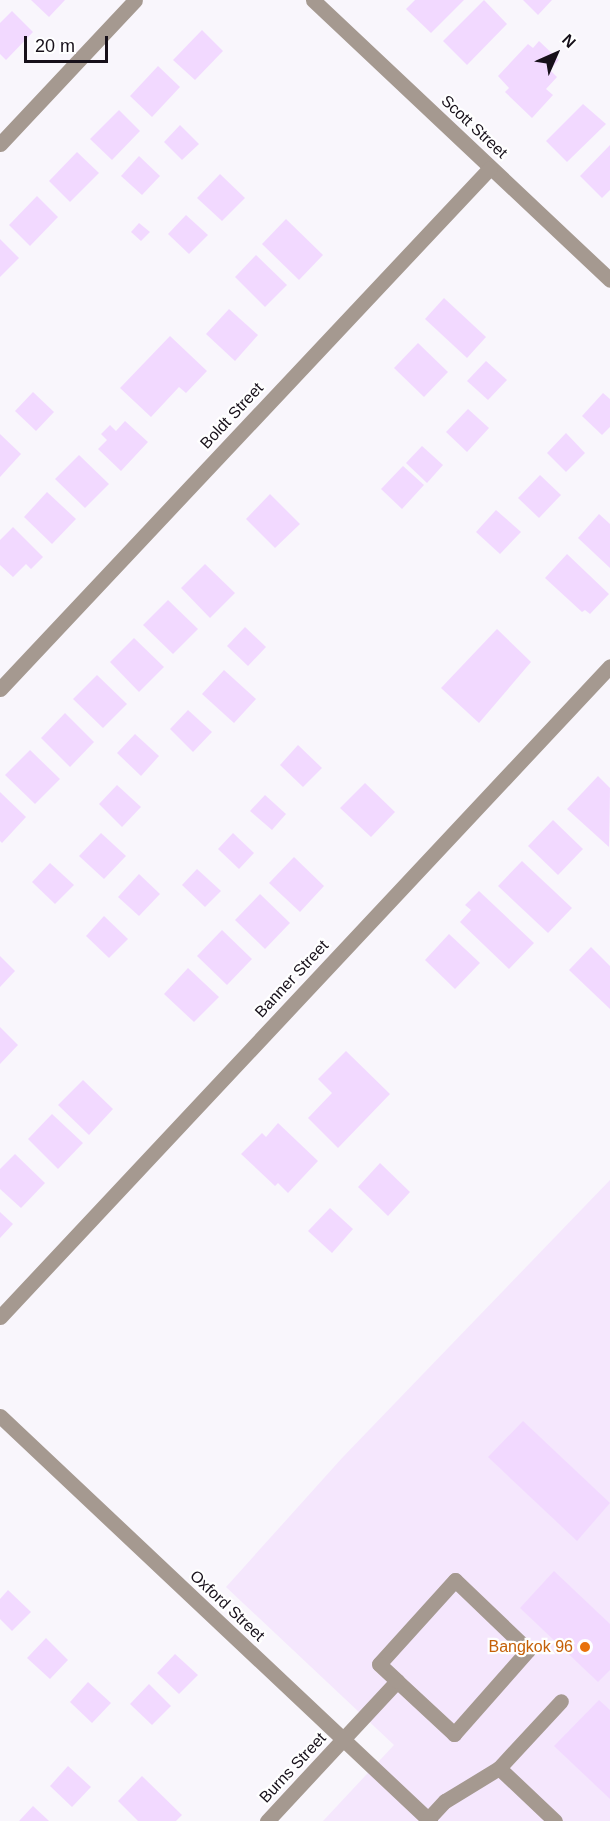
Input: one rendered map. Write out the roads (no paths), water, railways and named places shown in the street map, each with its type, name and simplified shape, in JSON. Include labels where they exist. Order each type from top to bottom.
[{"type":"street","points":[[0,144],[135,0]]},
{"type":"street","name":"Scott Street","points":[[313,0],[610,280]]},
{"type":"street","name":"Boldt Street","points":[[0,689],[490,168]]},
{"type":"street","name":"Banner Street","points":[[0,1317],[610,666]]},
{"type":"street","name":"Oxford Street","points":[[0,1416],[429,1820]]},
{"type":"street","points":[[455,1580],[528,1650],[454,1734],[397,1681],[379,1664],[455,1580]]},
{"type":"street","name":"Burns Street","points":[[267,1821],[397,1681]]},
{"type":"street","points":[[429,1820],[446,1801],[499,1768],[561,1701]]},
{"type":"street","points":[[499,1768],[555,1821]]},
{"type":"place","name":"Bangkok 96","points":[[585,1647]]}]
